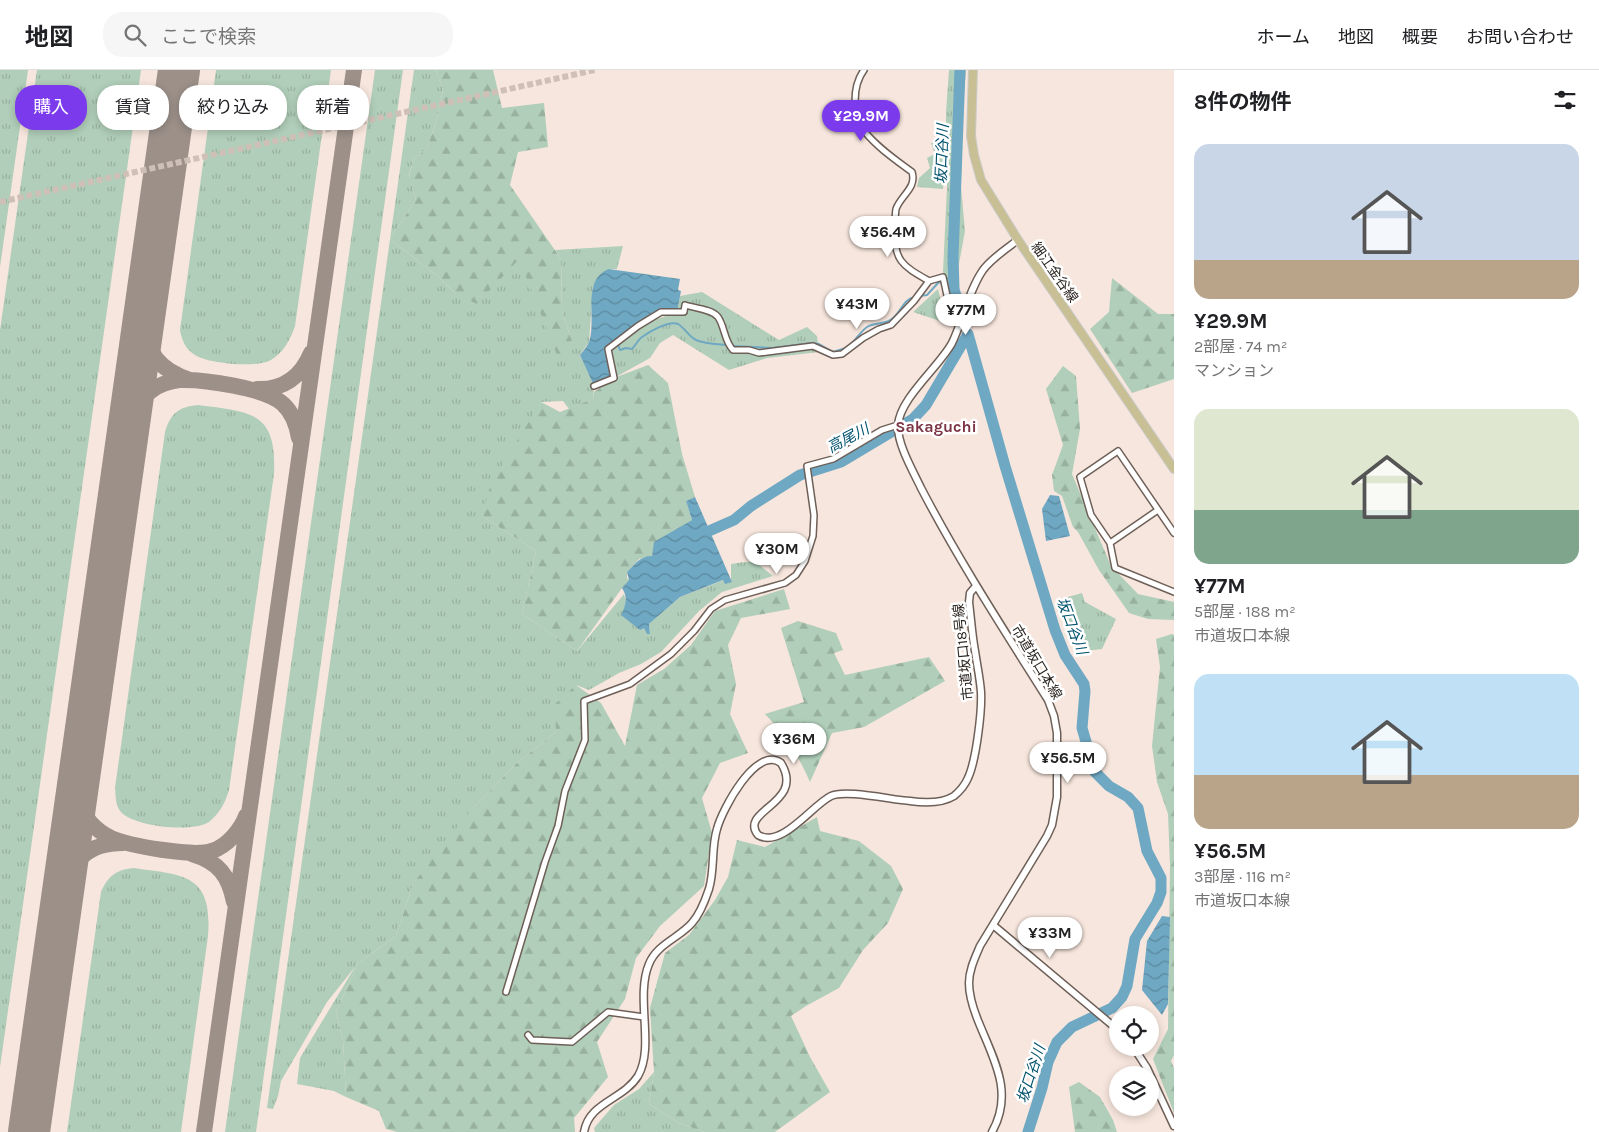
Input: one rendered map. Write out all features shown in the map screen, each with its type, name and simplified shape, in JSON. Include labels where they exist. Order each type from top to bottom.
[{"type":"main road","name":"細江金谷線","points":[[973,70],[971,136],[974,156],[981,180],[1018,240],[1174,469]]},
{"type":"street","points":[[864,70],[856,86],[854,101],[864,131],[894,159],[912,172],[914,178],[896,209],[895,250],[904,266],[929,282]]},
{"type":"street","points":[[506,992],[545,862],[558,826],[565,791],[584,740],[584,701],[630,684],[671,654],[694,631],[711,610],[725,600],[786,583],[796,575],[805,561],[813,536],[814,515],[807,466],[833,459],[882,430],[898,425],[905,404],[952,343],[983,270],[1018,240]]},
{"type":"street","points":[[594,386],[614,378],[608,349],[638,326],[661,312],[684,312],[685,305],[710,312],[718,317],[729,346],[733,350],[749,350],[759,353],[813,346],[833,355],[842,354],[863,338],[891,325],[916,299],[929,282],[943,277],[949,304],[966,310]]},
{"type":"street","name":"市道坂口本線","points":[[898,425],[902,446],[910,466],[940,526],[1048,700],[1054,716],[1057,734],[1057,797],[1052,825],[980,946],[972,965],[969,983],[972,1007],[997,1069],[1002,1087],[1002,1105],[992,1132]]},
{"type":"street","points":[[1174,532],[1118,451],[1080,477],[1091,515],[1110,543],[1115,568],[1174,592]]},
{"type":"street","points":[[1110,543],[1158,510]]},
{"type":"street","name":"市道坂口18号線","points":[[584,1132],[587,1120],[592,1113],[624,1090],[637,1077],[644,1060],[644,986],[649,964],[661,947],[687,928],[698,915],[709,888],[713,868],[715,839],[720,821],[744,778],[759,763],[767,760],[777,760],[784,767],[786,782],[784,791],[779,799],[761,813],[754,822],[755,832],[761,837],[766,838],[779,834],[799,823],[822,802],[833,795],[853,794],[932,802],[953,797],[963,787],[973,764],[981,702],[969,602],[970,593],[976,586]]},
{"type":"street","points":[[993,926],[1109,1022]]},
{"type":"street","points":[[528,1035],[532,1040],[572,1042],[608,1012],[644,1016]]},
{"type":"street","points":[[1139,1056],[1147,1068],[1174,1126]]},
{"type":"green space","points":[[0,70],[28,70],[26,85],[15,85],[15,130],[19,130],[0,267]]},
{"type":"green space","points":[[37,70],[141,70],[139,85],[97,85],[97,130],[133,130],[0,1067],[0,330],[28,130],[87,130],[87,85],[35,85]]},
{"type":"green space","points":[[216,70],[331,70],[329,85],[297,85],[297,130],[323,130],[295,326],[289,341],[280,353],[271,360],[255,364],[222,363],[195,355],[186,347],[180,330],[208,130],[287,130],[287,85],[214,85]]},
{"type":"green space","points":[[375,70],[403,70],[256,1132],[225,1132],[367,130],[369,130],[369,112]]},
{"type":"green space","points":[[414,70],[436,70],[443,90],[436,122],[427,148],[413,160],[409,176],[416,199],[390,239]]},
{"type":"green space","points":[[436,70],[493,70],[502,108],[544,103],[548,147],[518,152],[510,185],[561,259],[562,312],[573,344],[560,362],[519,259],[477,304],[456,294],[440,278],[390,239],[416,199],[409,177],[413,160],[427,148],[436,122],[443,90]]},
{"type":"green space","points":[[949,70],[966,70],[962,122],[961,187],[965,231],[958,269],[957,296],[951,299],[943,272],[947,187],[946,153],[943,189],[917,187],[919,178],[930,168],[927,158],[935,154],[931,143],[946,144]]},
{"type":"green space","points":[[390,239],[440,278],[456,294],[519,258],[573,344],[562,312],[561,259],[555,250],[623,246],[617,269],[609,269],[593,287],[589,342],[580,355],[594,386],[593,399],[569,409],[563,401],[541,402],[482,516],[536,551],[522,614],[577,651],[624,594],[626,606],[644,627],[647,634],[650,633],[649,624],[680,597],[724,580],[731,582],[731,564],[754,563],[773,576],[722,592],[699,611],[661,652],[641,664],[619,673],[589,690],[576,685],[556,732],[517,763],[476,805],[413,884],[396,936],[358,963],[336,1012],[343,1040],[346,1097],[334,1091],[297,1084],[300,1058],[355,967],[327,1002],[281,1081],[273,1109],[267,1108]]},
{"type":"green space","points":[[1112,278],[1158,314],[1174,314],[1174,379],[1132,393],[1090,329],[1109,312]]},
{"type":"green space","points":[[938,289],[946,323],[913,312]]},
{"type":"green space","points":[[702,292],[779,340],[807,327],[817,336],[819,352],[767,358],[729,370],[673,335],[660,343],[650,358],[614,378],[611,347],[638,326],[677,312],[680,296]]},
{"type":"green space","points":[[648,365],[668,383],[682,454],[695,497],[686,501],[692,520],[655,542],[652,556],[639,559],[627,572],[629,580],[577,651],[522,614],[536,551],[482,516],[491,483],[541,402],[560,412],[593,399],[594,392],[614,378]]},
{"type":"green space","points":[[1063,366],[1076,376],[1080,429],[1072,474],[1111,566],[1138,594],[1174,602],[1174,620],[1148,619],[1129,613],[1099,570],[1078,532],[1073,527],[1062,496],[1054,491],[1052,475],[1063,445],[1046,389]]},
{"type":"green space","points":[[198,405],[233,410],[257,418],[265,426],[271,438],[274,453],[274,474],[229,790],[222,808],[209,822],[177,828],[149,824],[127,817],[118,808],[115,788],[165,432],[176,412],[185,407]]},
{"type":"green space","points":[[784,589],[790,609],[741,618],[728,645],[736,684],[730,714],[748,753],[720,763],[702,798],[712,833],[704,886],[660,926],[636,958],[625,999],[597,1042],[608,1077],[574,1118],[575,1132],[397,1132],[386,1129],[379,1111],[346,1097],[343,1040],[336,1012],[358,963],[396,936],[413,884],[440,847],[476,805],[517,763],[556,732],[555,704],[576,685],[601,703],[625,746],[637,685],[664,669],[691,645],[715,611]]},
{"type":"green space","points":[[1082,593],[1085,602],[1116,619],[1102,649],[1077,652],[1061,599]]},
{"type":"green space","points":[[798,621],[836,633],[843,650],[834,653],[845,675],[929,657],[945,681],[864,727],[832,733],[810,782],[791,746],[765,714],[804,702],[781,628]]},
{"type":"green space","points":[[1174,635],[1174,1055],[1171,1061],[1174,1068],[1174,1113],[1159,1074],[1159,1066],[1156,1066],[1153,1059],[1154,1056],[1159,1056],[1159,1047],[1168,1029],[1170,865],[1168,814],[1157,782],[1152,746],[1160,667],[1156,639]]},
{"type":"green space","points":[[817,817],[820,831],[859,841],[891,866],[903,889],[888,923],[863,950],[839,988],[791,1016],[810,1057],[830,1092],[775,1132],[704,1132],[679,1123],[649,1104],[654,1072],[650,1008],[665,953],[689,935],[715,900],[728,877],[737,840],[765,847]]},
{"type":"green space","points":[[133,868],[167,873],[192,881],[200,889],[206,900],[208,936],[181,1132],[67,1132],[101,892],[110,878],[117,872]]},
{"type":"green space","points":[[654,1072],[649,1104],[679,1123],[704,1132],[595,1132],[594,1128],[614,1105],[639,1089]]},
{"type":"green space","points":[[1079,1082],[1100,1097],[1109,1116],[1113,1120],[1117,1132],[1075,1132],[1069,1087]]},
{"type":"water","points":[[609,269],[680,279],[678,290],[681,291],[677,312],[661,312],[608,349],[614,378],[594,386],[580,355],[588,344],[591,333],[592,291],[595,282],[600,274]]},
{"type":"water","points":[[1050,495],[1059,496],[1070,536],[1046,541],[1042,509]]},
{"type":"water","points":[[695,497],[732,582],[725,584],[723,580],[680,597],[649,624],[650,634],[647,634],[644,628],[640,630],[621,615],[626,601],[622,588],[629,580],[627,572],[641,559],[652,556],[654,542],[692,520],[686,501]]},
{"type":"water","points":[[1162,916],[1170,917],[1168,1004],[1162,1015],[1159,1011],[1159,1006],[1155,1006],[1142,990],[1147,941]]},
{"type":"waterway","name":"坂口谷川","points":[[957,299],[954,289],[953,257],[960,70]]},
{"type":"waterway","name":"坂口谷川","points":[[920,296],[927,295],[938,283],[951,277],[954,226]]},
{"type":"waterway","points":[[850,345],[867,327],[890,320],[908,300],[915,297]]},
{"type":"waterway","points":[[617,342],[620,350],[632,349],[649,332],[664,325],[674,323],[678,324],[696,340],[727,345]]},
{"type":"waterway","name":"坂口谷川","points":[[968,334],[1005,466],[1055,630],[1065,655],[1084,684],[1082,728],[1095,772],[1109,786],[1128,797],[1138,808],[1147,851],[1161,878],[1161,892],[1157,903],[1135,939],[1127,986],[1122,997],[1112,1008],[1072,1027],[1057,1042],[1048,1062],[1028,1132]]},
{"type":"waterway","name":"高尾川","points":[[709,531],[734,520],[751,506],[800,475],[841,462],[913,419],[926,405],[968,334]]},
{"type":"waterway","points":[[732,346],[772,348],[812,343],[819,344],[833,352],[846,348]]},
{"type":"taxiway","points":[[204,1132],[354,70]]},
{"type":"taxiway","points":[[144,319],[147,341],[156,358],[170,371],[190,380]]},
{"type":"taxiway","points":[[257,389],[275,387],[290,380],[302,369],[311,353]]},
{"type":"taxiway","points":[[129,426],[137,407],[147,394],[168,382],[190,380],[249,389],[275,398],[289,411],[296,424],[299,438]]},
{"type":"taxiway","points":[[79,779],[82,807],[90,822],[108,836],[132,844],[177,852],[212,851],[218,849],[233,837],[241,827],[246,816]]},
{"type":"taxiway","points":[[63,892],[72,871],[83,855],[100,846],[123,843]]},
{"type":"taxiway","points":[[192,854],[209,861],[221,871],[226,877],[234,902]]},
{"type":"runway","points":[[29,1132],[179,70]]},
{"type":"tunnel","points":[[0,202],[595,70]]},
{"type":"district","name":"Sakaguchi","points":[[936,426]]}]
